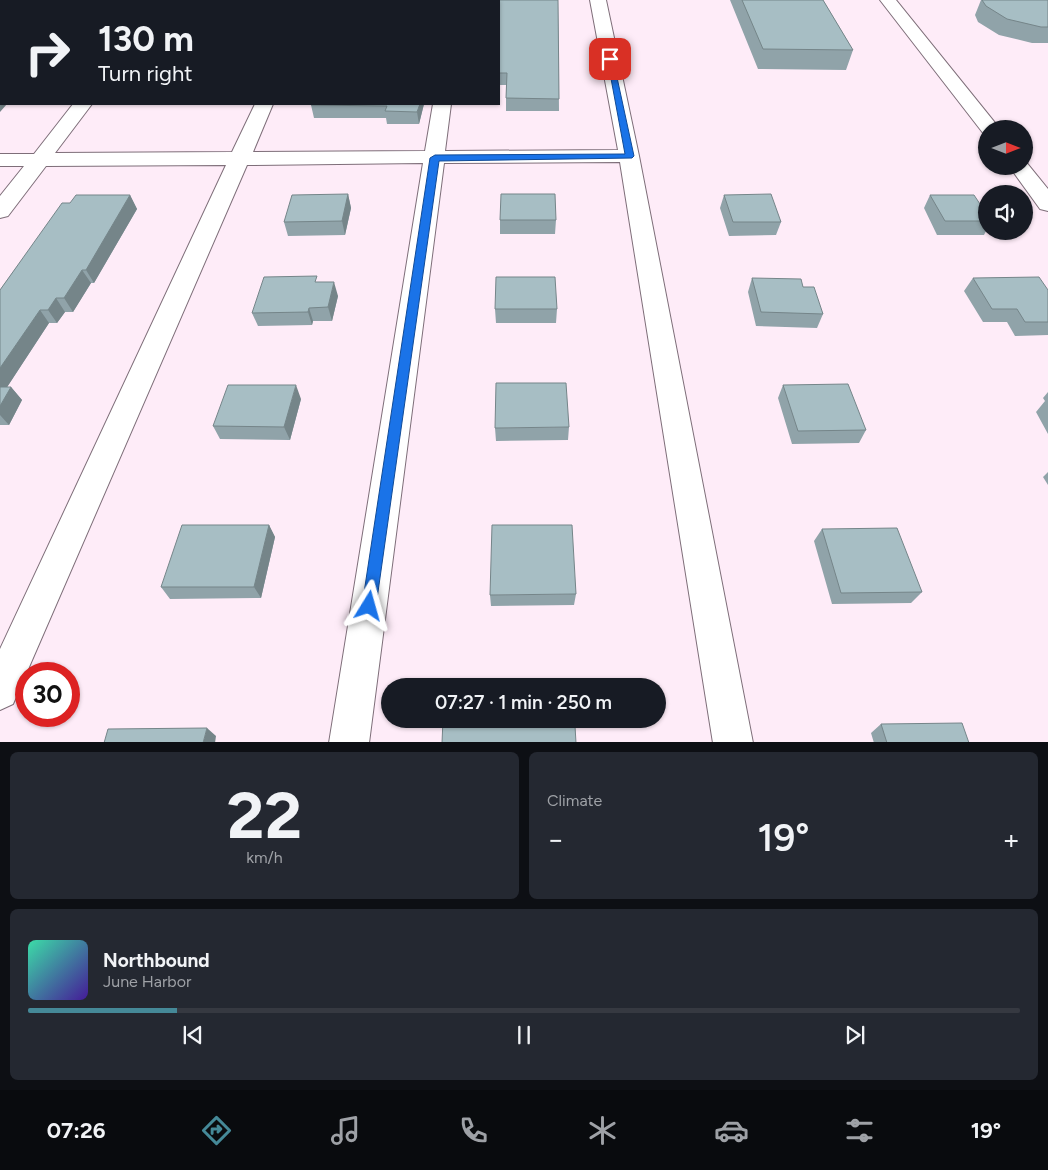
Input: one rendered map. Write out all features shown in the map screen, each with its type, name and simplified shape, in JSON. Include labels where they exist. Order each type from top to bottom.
[{"type":"street","points":[[598,0],[629,156],[733,742]]},
{"type":"street","points":[[888,0],[983,120]]},
{"type":"street","points":[[0,211],[82,105]]},
{"type":"street","points":[[0,691],[241,159],[264,105]]},
{"type":"street","points":[[349,742],[442,105]]},
{"type":"street","points":[[0,160],[629,156]]},
{"type":"street","points":[[1026,175],[1048,204]]},
{"type":"building","points":[[500,0],[558,0],[559,99],[506,98],[507,73],[500,73]]},
{"type":"building","points":[[742,0],[823,0],[853,50],[763,49]]},
{"type":"building","points":[[982,0],[1048,0],[1048,27],[1007,19],[986,6]]},
{"type":"building","points":[[311,105],[420,105],[417,112],[385,111],[387,106]]},
{"type":"building","points":[[348,194],[342,221],[284,222],[292,195]]},
{"type":"building","points":[[501,194],[555,194],[556,220],[500,220]]},
{"type":"building","points":[[771,194],[781,222],[733,222],[724,195]]},
{"type":"building","points":[[76,195],[130,195],[86,270],[82,270],[64,298],[56,298],[48,310],[40,310],[0,368],[0,290],[62,203],[70,203]]},
{"type":"building","points":[[930,195],[974,195],[978,201],[978,221],[945,221]]},
{"type":"building","points":[[317,276],[315,282],[334,282],[328,307],[309,308],[308,312],[252,313],[264,277]]},
{"type":"building","points":[[496,277],[555,277],[557,309],[495,309]]},
{"type":"building","points":[[1039,277],[1048,290],[1048,322],[1025,322],[1017,309],[992,309],[973,278]]},
{"type":"building","points":[[752,278],[801,279],[803,287],[814,287],[823,314],[761,312]]},
{"type":"building","points":[[496,383],[566,383],[569,427],[495,428]]},
{"type":"building","points":[[848,384],[866,430],[798,431],[783,385]]},
{"type":"building","points":[[228,385],[296,385],[284,427],[213,426]]},
{"type":"building","points":[[0,387],[11,387],[0,406]]},
{"type":"building","points":[[182,525],[269,525],[254,587],[161,587]]},
{"type":"building","points":[[492,525],[572,525],[576,594],[490,595]]},
{"type":"building","points":[[897,528],[922,592],[841,593],[822,529]]},
{"type":"building","points":[[962,723],[969,742],[887,742],[881,724]]},
{"type":"building","points":[[207,728],[203,742],[104,742],[108,729]]},
{"type":"building","points":[[443,728],[575,728],[576,742],[442,742]]},
{"type":"route","points":[[369,606],[435,158],[629,156],[610,59]]}]
